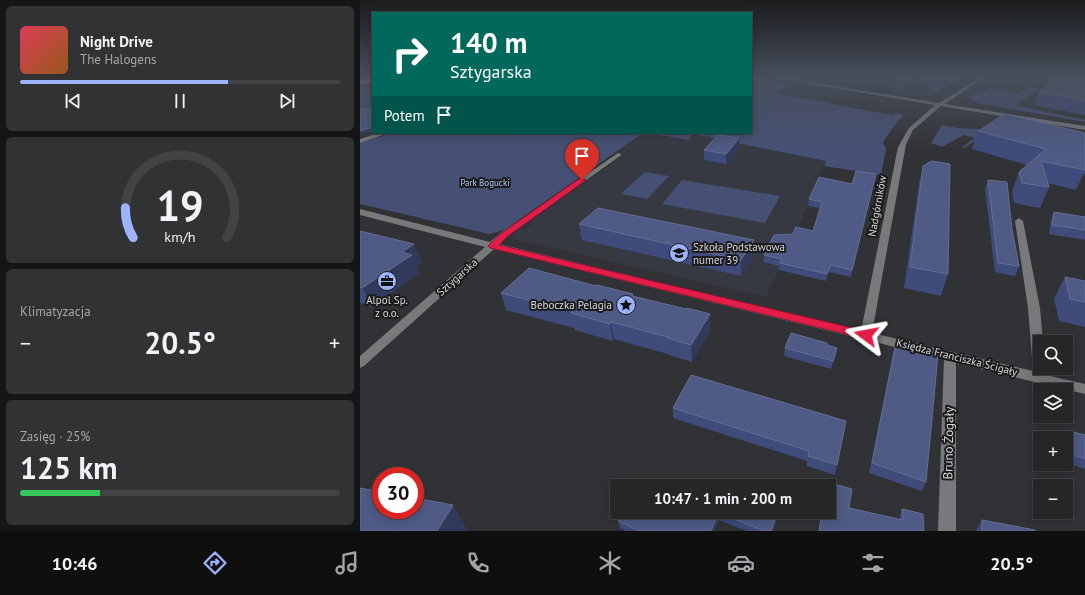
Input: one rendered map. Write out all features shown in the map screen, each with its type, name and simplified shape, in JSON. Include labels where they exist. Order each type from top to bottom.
[{"type":"street","points":[[928,101],[943,103]]},
{"type":"street","points":[[931,101],[1085,127]]},
{"type":"street","name":"Nadgórników","points":[[866,335],[903,141],[915,125],[946,101]]},
{"type":"street","points":[[360,141],[383,134]]},
{"type":"street","name":"Sztygarska","points":[[360,363],[505,234],[618,155]]},
{"type":"street","name":"Księdza Franciszka Ścigały","points":[[360,212],[493,246],[1085,389]]},
{"type":"street","points":[[1019,221],[1034,308],[1040,377]]},
{"type":"street","name":"Bruno Żogały","points":[[947,531],[950,356]]},
{"type":"shaded area","points":[[642,134],[689,140],[692,134],[697,134],[826,161],[817,180],[818,183],[766,297],[509,238],[521,229],[525,230],[532,224],[529,223],[622,156],[613,154]]},
{"type":"green space","points":[[360,101],[372,101],[372,110],[360,114]]},
{"type":"green space","points":[[752,101],[816,101],[892,115],[897,113],[904,115],[896,123],[883,142],[886,149],[881,175],[824,166],[826,161],[692,134],[752,134]]},
{"type":"green space","points":[[973,101],[1023,101],[1015,102],[1020,103],[1017,106],[1085,120],[1085,122],[978,103]]},
{"type":"green space","points":[[942,125],[958,128],[992,130],[964,148],[962,147],[975,138],[964,135],[942,147],[931,143]]},
{"type":"green space","name":"Park Bogucki","points":[[389,134],[642,134],[504,230],[489,234],[360,204],[360,143]]},
{"type":"green space","points":[[652,134],[692,134],[689,140]]},
{"type":"green space","points":[[645,172],[669,176],[647,199],[621,194]]},
{"type":"green space","points":[[682,180],[780,196],[765,223],[662,204]]},
{"type":"building","points":[[372,107],[372,127],[360,131],[360,110]]},
{"type":"building","points":[[1005,114],[1085,133],[1085,170],[1041,161],[1049,187],[1022,183],[1019,172],[1046,149],[978,131]]},
{"type":"building","points":[[718,135],[739,138],[726,154],[704,150]]},
{"type":"building","points":[[931,161],[950,164],[948,274],[910,267],[923,166]]},
{"type":"building","points":[[856,171],[876,174],[852,270],[831,265],[827,274],[780,263],[782,259],[764,255],[774,235],[793,234],[796,227],[813,231],[822,202],[809,199],[819,177],[852,184]]},
{"type":"building","points":[[988,180],[1007,182],[1012,229],[1019,266],[998,263]]},
{"type":"building","points":[[598,208],[754,240],[741,260],[579,224]]},
{"type":"building","points":[[1054,212],[1085,217],[1085,230],[1052,225]]},
{"type":"building","points":[[360,231],[414,244],[402,252],[412,255],[362,288],[360,287]]},
{"type":"building","points":[[529,268],[596,286],[633,294],[632,296],[710,314],[691,345],[667,338],[668,337],[611,322],[610,324],[571,313],[573,311],[501,293]]},
{"type":"building","points":[[1065,277],[1085,281],[1085,302],[1070,299]]},
{"type":"building","points":[[791,333],[827,343],[827,345],[837,348],[833,361],[785,348]]},
{"type":"building","points":[[896,343],[938,355],[926,482],[872,463]]},
{"type":"building","points":[[691,375],[846,421],[837,465],[808,456],[809,451],[673,408]]},
{"type":"building","points":[[1073,432],[1085,435],[1085,459],[1073,455]]},
{"type":"building","points":[[836,485],[852,489],[849,508],[903,520],[902,509],[923,514],[924,531],[819,531],[821,519],[836,519]]},
{"type":"building","points":[[360,488],[372,490],[372,519],[424,519],[424,500],[453,505],[437,531],[360,531]]},
{"type":"building","points":[[619,519],[716,519],[711,531],[639,531],[618,521]]},
{"type":"building","points":[[734,519],[775,519],[771,531],[764,531]]},
{"type":"building","points":[[982,520],[1035,530],[1035,531],[982,531]]},
{"type":"place","name":"Szkoła Podstawowa numer 39","points":[[679,253]]},
{"type":"place","name":"Alpol Sp. z o.o.","points":[[387,281]]},
{"type":"place","name":"Beboczka Pelagia","points":[[626,305]]},
{"type":"route","points":[[582,180],[505,234],[493,246],[866,335]]}]
